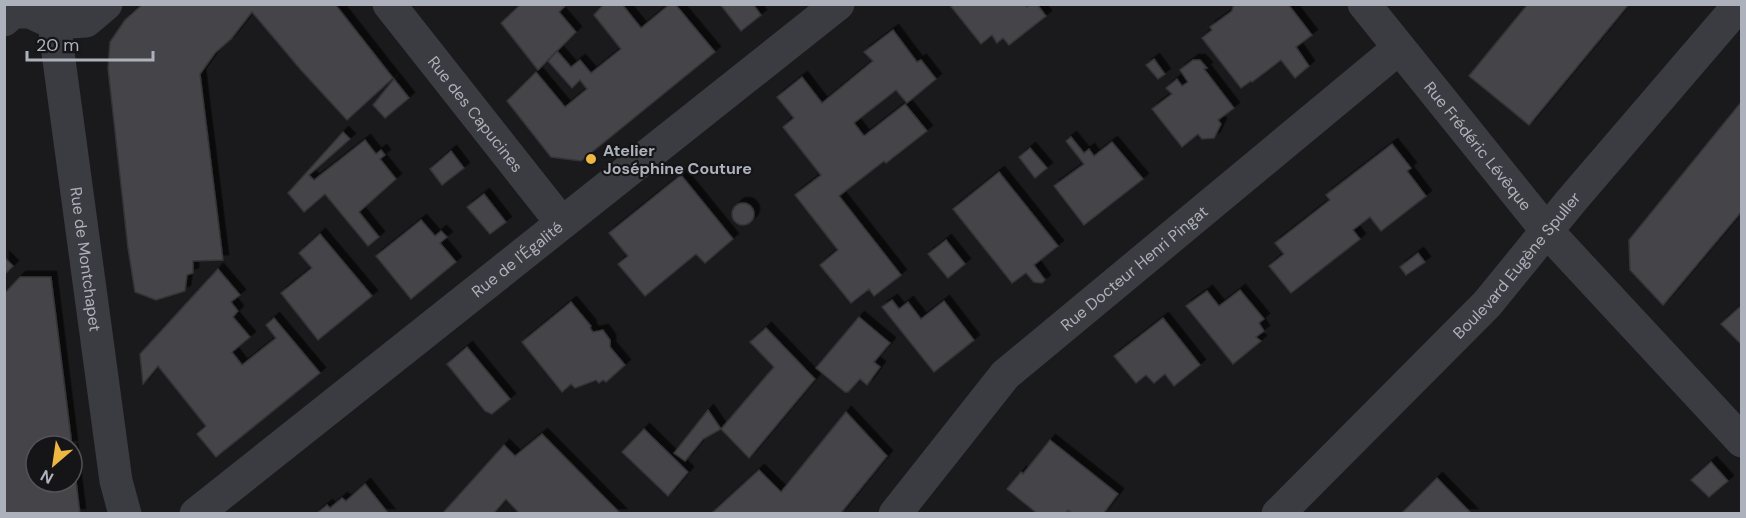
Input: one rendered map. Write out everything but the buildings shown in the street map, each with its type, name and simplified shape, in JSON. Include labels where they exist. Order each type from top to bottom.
[{"type":"street","points":[[4,20],[13,12],[30,12],[86,21],[106,4]]},
{"type":"street","name":"Rue des Capucines","points":[[389,4],[561,222]]},
{"type":"street","name":"Rue de l'Égalité","points":[[196,513],[838,4]]},
{"type":"street","name":"Rue Frédéric Lévêque","points":[[1364,4],[1546,231],[1742,441]]},
{"type":"street","name":"Rue de Montchapet","points":[[52,14],[116,481],[125,513]]},
{"type":"street","name":"Boulevard Eugène Spuller","points":[[1278,513],[1487,304],[1546,231],[1736,20]]},
{"type":"street","name":"Rue Docteur Henri Pingat","points":[[895,513],[1005,375],[1399,48]]},
{"type":"place","name":"Atelier Joséphine Couture","points":[[591,159]]}]
